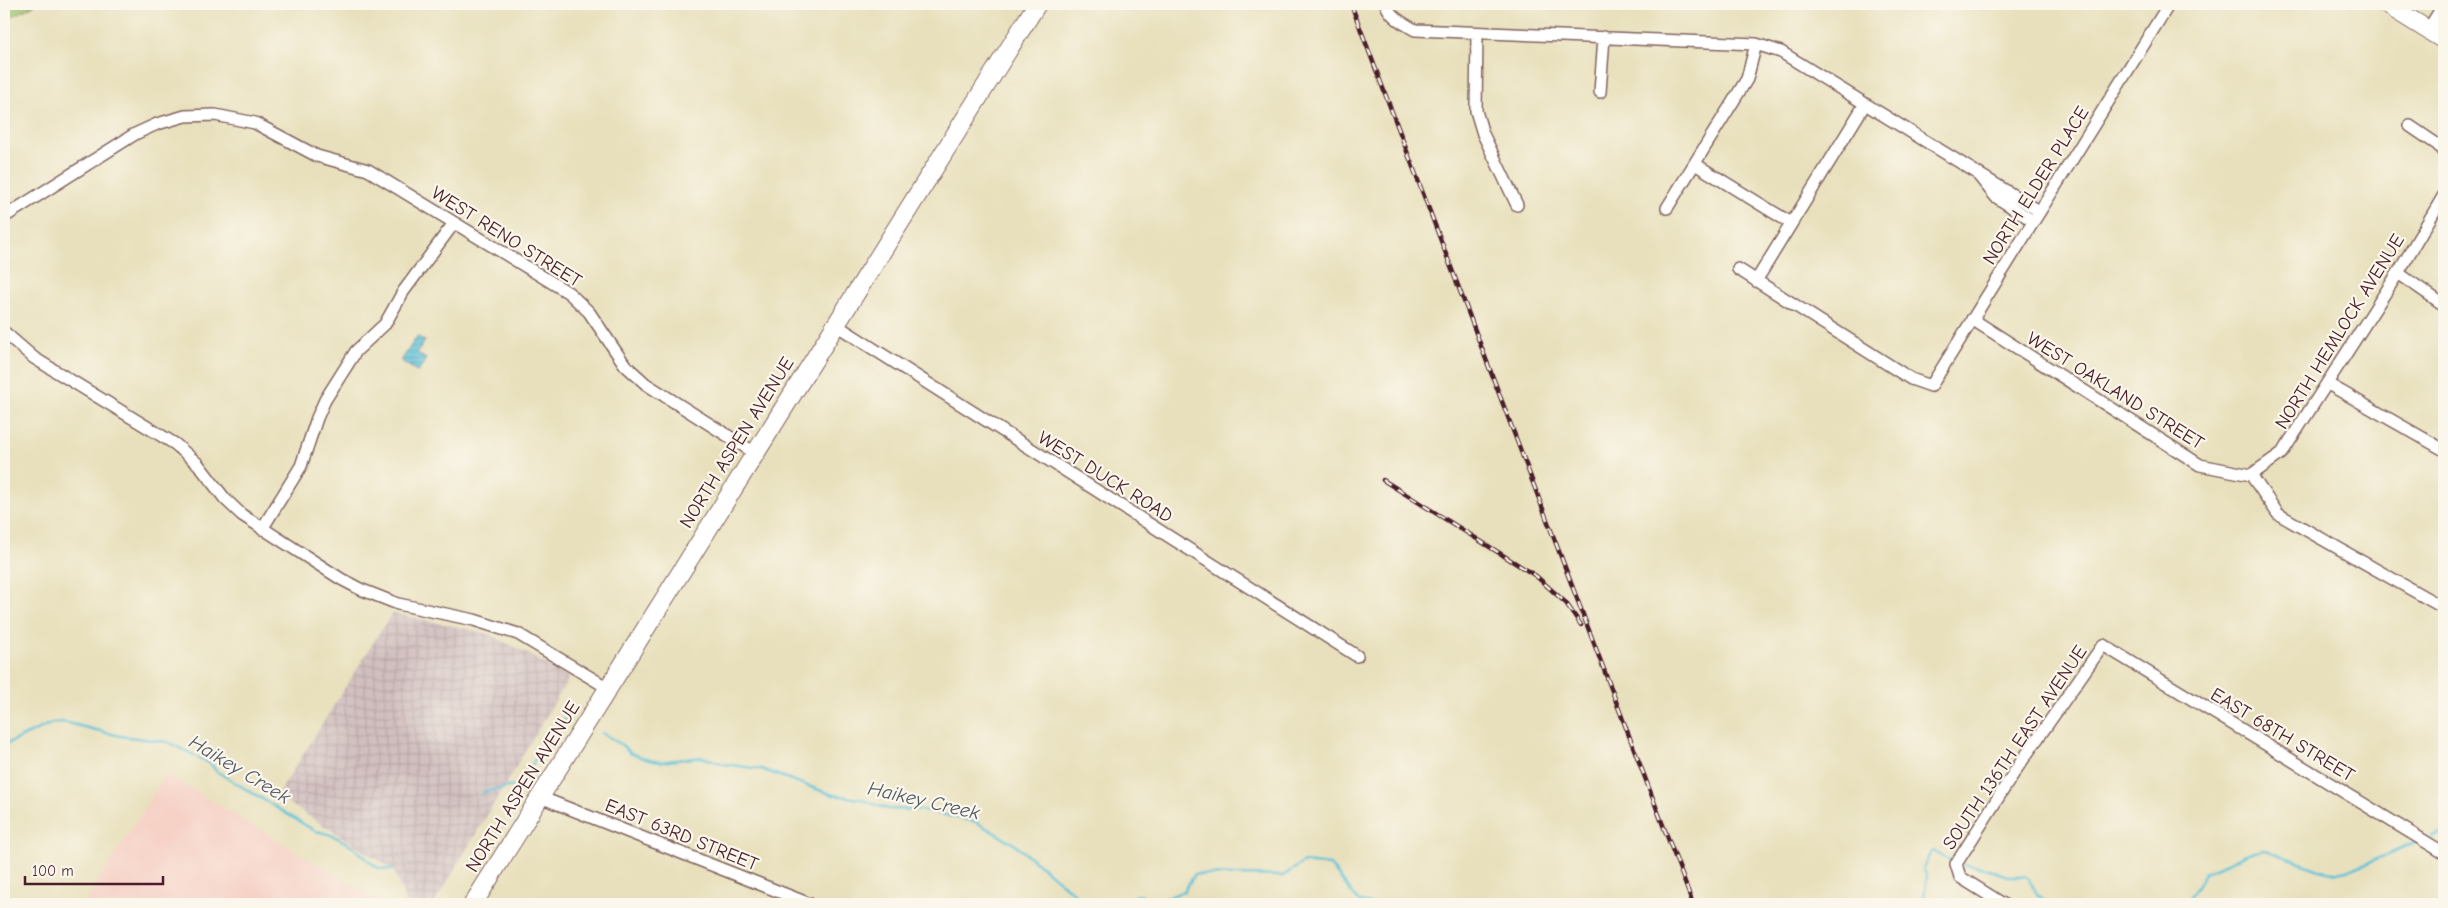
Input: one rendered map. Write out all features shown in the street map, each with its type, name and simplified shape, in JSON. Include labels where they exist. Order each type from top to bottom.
[{"type":"main road","name":"NORTH ASPEN AVENUE","points":[[473,904],[1037,4]]},
{"type":"main road","points":[[2386,4],[2439,34]]},
{"type":"street","points":[[1386,4],[1388,11],[1401,22],[1415,30],[1756,44],[1781,52],[1978,174],[2036,216]]},
{"type":"street","name":"NORTH ELDER PLACE","points":[[1756,281],[1911,379],[1932,386],[2169,4]]},
{"type":"street","points":[[2439,34],[2444,4]]},
{"type":"street","points":[[1477,33],[1476,110],[1483,134],[1517,205]]},
{"type":"street","points":[[1600,92],[1604,37]]},
{"type":"street","points":[[1667,208],[1747,79],[1756,44]]},
{"type":"street","points":[[1738,269],[1756,281],[1865,104]]},
{"type":"street","name":"WEST RENO STREET","points":[[4,218],[135,134],[172,119],[194,115],[236,118],[255,123],[317,156],[368,170],[569,293],[589,312],[625,366],[646,384],[755,453]]},
{"type":"street","points":[[2410,126],[2438,145],[2444,153]]},
{"type":"street","points":[[1694,164],[1792,223]]},
{"type":"street","name":"NORTH HEMLOCK AVENUE","points":[[2251,475],[2282,453],[2398,273],[2444,195]]},
{"type":"street","points":[[262,529],[301,466],[313,427],[326,400],[356,352],[384,324],[403,292],[454,223]]},
{"type":"street","points":[[2398,273],[2444,305]]},
{"type":"street","name":"WEST OAKLAND STREET","points":[[1972,319],[2200,465],[2251,475]]},
{"type":"street","name":"WEST DUCK ROAD","points":[[836,325],[1357,656]]},
{"type":"street","points":[[4,332],[34,358],[189,455],[233,507],[262,529],[360,589],[398,604],[474,620],[511,631],[534,642],[608,688]]},
{"type":"street","points":[[2328,384],[2444,450]]},
{"type":"street","points":[[2251,475],[2278,514],[2444,608]]},
{"type":"street","name":"EAST 68TH STREET","points":[[2103,645],[2444,852]]},
{"type":"street","name":"SOUTH 136TH EAST AVENUE","points":[[2002,904],[1960,877],[1956,869],[1958,859],[2017,768],[2103,645]]},
{"type":"street","name":"EAST 63RD STREET","points":[[540,797],[810,904]]},
{"type":"shaded area","points":[[392,613],[486,633],[519,649],[569,678],[434,904],[406,904],[394,870],[277,796]]},
{"type":"shaded area","points":[[166,774],[384,904],[84,904]]},
{"type":"green space","points":[[4,4],[36,4],[4,21]]},
{"type":"water","points":[[417,336],[425,341],[417,353],[426,359],[418,372],[401,361]]},
{"type":"waterway","name":"Haikey Creek","points":[[483,792],[518,785],[558,726],[565,719]]},
{"type":"waterway","name":"Haikey Creek","points":[[4,745],[52,723],[64,722],[120,736],[168,742],[211,764],[216,771],[315,831],[333,836],[345,842],[374,866],[393,869]]},
{"type":"waterway","name":"Haikey Creek","points":[[602,733],[622,745],[630,753],[649,760],[660,762],[702,757],[724,764],[761,769],[833,795],[860,799],[888,809],[923,810],[976,822],[1014,844],[1086,903],[1116,904],[1137,895],[1165,899],[1184,891],[1195,874],[1283,876],[1304,862],[1330,865],[1359,902],[1373,904]]},
{"type":"waterway","points":[[2431,837],[2444,833]]},
{"type":"waterway","points":[[2185,904],[2206,872],[2249,853],[2266,850],[2322,871],[2333,873],[2352,869],[2418,842]]},
{"type":"waterway","name":"Haikey Creek","points":[[1917,904],[1924,898],[1927,877],[1923,868],[1931,852],[1933,851],[1951,861]]},
{"type":"waterway","points":[[1963,865],[1986,868],[2007,876],[2024,876],[2028,878],[2037,894],[2049,904]]},
{"type":"railway","points":[[1351,4],[1693,904]]},
{"type":"railway","points":[[1383,480],[1536,576],[1566,603],[1581,625]]}]
